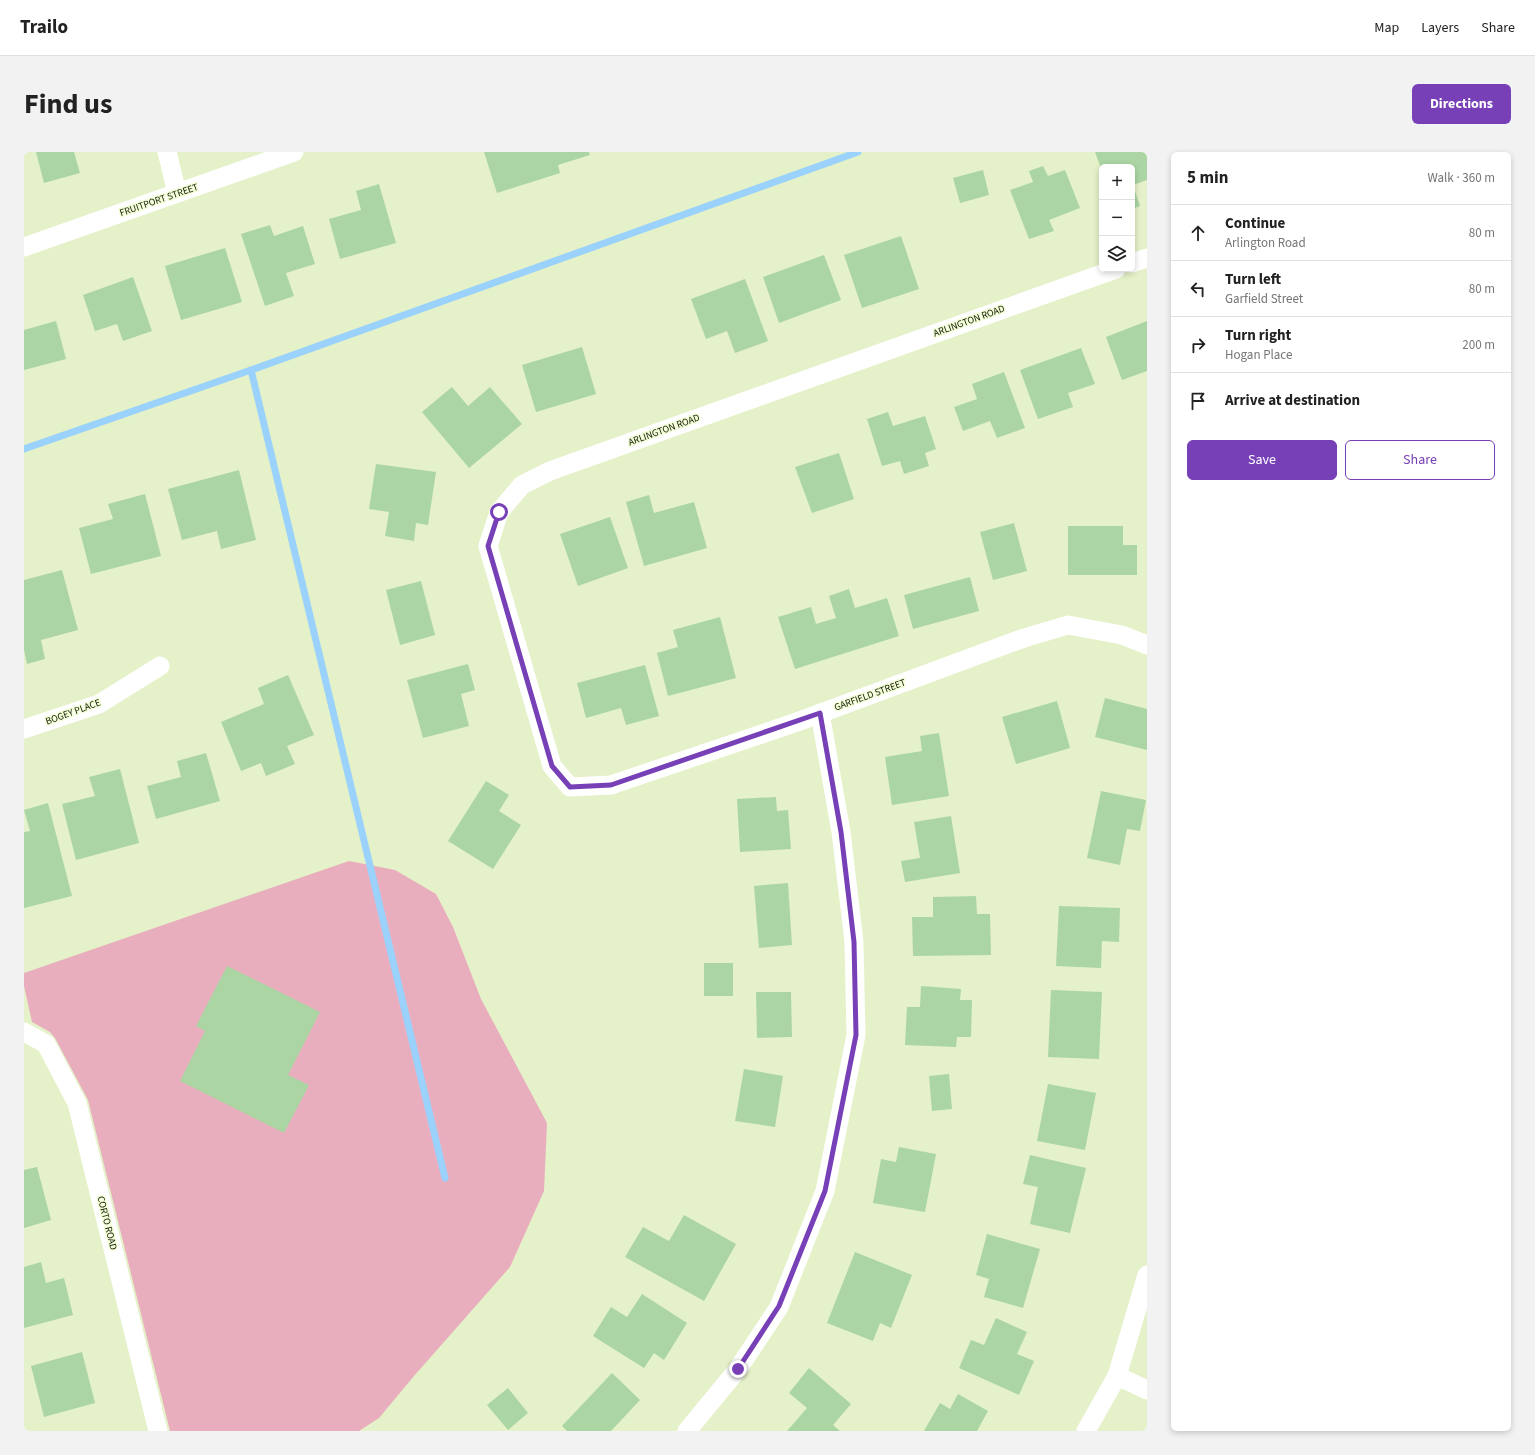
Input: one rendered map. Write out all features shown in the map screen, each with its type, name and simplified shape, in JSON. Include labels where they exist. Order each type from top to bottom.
[{"type":"street","points":[[167,152],[177,193]]},
{"type":"street","name":"FRUITPORT STREET","points":[[24,247],[294,152]]},
{"type":"street","points":[[1135,262],[1147,258]]},
{"type":"street","name":"ARLINGTON ROAD","points":[[570,787],[552,766],[488,546],[499,512],[522,485],[550,471],[1108,272]]},
{"type":"street","name":"GARFIELD STREET","points":[[570,787],[611,785],[820,713],[1024,638],[1068,625],[1122,635],[1147,645]]},
{"type":"street","name":"BOGEY PLACE","points":[[24,730],[99,704],[160,666]]},
{"type":"street","points":[[687,1431],[738,1369],[779,1306],[825,1191],[856,1035],[854,942],[841,832],[820,713]]},
{"type":"street","name":"CORTO ROAD","points":[[24,1032],[46,1044],[77,1103],[158,1431]]},
{"type":"street","points":[[1086,1431],[1117,1376],[1147,1275]]},
{"type":"street","points":[[1117,1376],[1147,1390]]},
{"type":"shaded area","points":[[349,861],[395,870],[436,894],[453,927],[481,999],[547,1123],[544,1191],[510,1267],[379,1418],[359,1431],[170,1431],[88,1100],[55,1038],[50,1032],[32,1022],[24,986],[24,973]]},
{"type":"building","points":[[36,152],[74,152],[80,173],[44,183]]},
{"type":"building","points":[[484,152],[589,152],[590,155],[558,165],[560,173],[497,193]]},
{"type":"building","points":[[1095,152],[1147,152],[1147,180],[1135,184],[1135,164],[1099,164]]},
{"type":"building","points":[[1043,166],[1048,176],[1065,170],[1080,208],[1049,220],[1054,231],[1029,239],[1010,190],[1033,182],[1029,171]]},
{"type":"building","points":[[983,170],[989,195],[960,203],[953,178]]},
{"type":"building","points":[[379,184],[396,243],[340,259],[329,219],[361,210],[356,191]]},
{"type":"building","points":[[1135,191],[1140,206],[1135,208]]},
{"type":"building","points":[[270,225],[274,236],[303,226],[315,264],[286,273],[294,296],[265,306],[241,234]]},
{"type":"building","points":[[901,236],[919,289],[862,308],[844,255]]},
{"type":"building","points":[[225,248],[242,302],[181,320],[165,266]]},
{"type":"building","points":[[824,255],[841,300],[779,323],[763,277]]},
{"type":"building","points":[[133,277],[152,331],[123,341],[117,324],[95,331],[83,295]]},
{"type":"building","points":[[745,279],[768,341],[735,353],[727,331],[706,339],[691,299]]},
{"type":"building","points":[[56,321],[66,359],[24,370],[24,330]]},
{"type":"building","points":[[1147,321],[1147,371],[1122,380],[1106,337]]},
{"type":"building","points":[[582,347],[596,394],[536,412],[522,365]]},
{"type":"building","points":[[1081,348],[1095,384],[1068,393],[1073,407],[1038,419],[1020,370]]},
{"type":"building","points":[[1004,372],[1025,428],[997,438],[990,421],[963,431],[954,407],[977,399],[972,384]]},
{"type":"building","points":[[452,387],[468,406],[490,387],[522,424],[469,468],[422,412]]},
{"type":"building","points":[[888,412],[893,426],[925,416],[936,449],[925,453],[929,466],[904,474],[900,461],[882,466],[867,419]]},
{"type":"building","points":[[839,453],[854,499],[812,513],[795,467]]},
{"type":"building","points":[[376,464],[436,472],[428,525],[416,523],[414,541],[385,536],[389,512],[369,509]]},
{"type":"building","points":[[239,470],[256,540],[221,549],[217,531],[182,540],[168,489]]},
{"type":"building","points":[[145,494],[161,556],[91,574],[79,528],[113,519],[108,504]]},
{"type":"building","points":[[649,495],[654,513],[694,502],[707,548],[644,566],[626,502]]},
{"type":"building","points":[[610,517],[628,568],[578,586],[560,534]]},
{"type":"building","points":[[1014,523],[1027,571],[993,580],[980,532]]},
{"type":"building","points":[[1068,526],[1123,526],[1123,545],[1137,545],[1137,575],[1068,575]]},
{"type":"building","points":[[62,570],[78,630],[41,640],[45,659],[27,664],[24,650],[24,580]]},
{"type":"building","points":[[970,577],[979,611],[913,629],[904,595]]},
{"type":"building","points":[[421,581],[435,635],[400,645],[386,590]]},
{"type":"building","points":[[849,589],[855,608],[887,598],[899,636],[795,669],[778,617],[811,607],[816,624],[836,618],[829,596]]},
{"type":"building","points":[[720,617],[736,678],[668,696],[657,653],[678,647],[673,630]]},
{"type":"building","points":[[468,664],[475,690],[461,694],[469,726],[423,738],[407,680]]},
{"type":"building","points":[[645,665],[659,716],[626,725],[621,708],[586,718],[577,683]]},
{"type":"building","points":[[288,675],[314,735],[287,746],[295,764],[266,776],[261,763],[241,771],[221,722],[264,704],[258,688]]},
{"type":"building","points":[[1105,698],[1147,709],[1147,750],[1095,737]]},
{"type":"building","points":[[1057,701],[1070,748],[1016,764],[1002,717]]},
{"type":"building","points":[[939,733],[949,796],[892,805],[885,757],[922,751],[920,736]]},
{"type":"building","points":[[206,753],[220,801],[156,819],[147,786],[181,777],[177,761]]},
{"type":"building","points":[[120,769],[139,843],[76,860],[62,804],[95,796],[89,777]]},
{"type":"building","points":[[486,781],[509,795],[499,811],[521,825],[493,869],[448,841]]},
{"type":"building","points":[[1101,791],[1146,800],[1140,831],[1127,829],[1120,865],[1087,858]]},
{"type":"building","points":[[776,797],[777,811],[788,810],[791,849],[740,852],[737,799]]},
{"type":"building","points":[[48,803],[72,896],[24,908],[24,832],[30,831],[24,810]]},
{"type":"building","points":[[951,816],[960,873],[905,882],[901,861],[920,858],[914,822]]},
{"type":"building","points":[[788,883],[792,945],[759,948],[754,886]]},
{"type":"building","points":[[976,896],[977,914],[990,914],[991,955],[913,956],[912,917],[933,917],[933,897]]},
{"type":"building","points":[[1059,906],[1120,908],[1119,942],[1102,941],[1101,968],[1056,966]]},
{"type":"building","points":[[704,963],[733,963],[733,996],[704,996]]},
{"type":"building","points":[[227,966],[320,1012],[288,1075],[309,1085],[284,1133],[180,1081],[205,1031],[196,1026]]},
{"type":"building","points":[[921,986],[961,989],[960,1000],[972,1000],[971,1037],[957,1037],[956,1047],[905,1045],[907,1007],[920,1007]]},
{"type":"building","points":[[1051,990],[1102,992],[1099,1059],[1048,1057]]},
{"type":"building","points":[[756,992],[791,992],[792,1037],[757,1038]]},
{"type":"building","points":[[744,1069],[783,1076],[775,1127],[735,1121]]},
{"type":"building","points":[[949,1074],[952,1109],[932,1111],[929,1076]]},
{"type":"building","points":[[1048,1084],[1096,1093],[1085,1150],[1037,1141]]},
{"type":"building","points":[[899,1147],[936,1154],[925,1212],[873,1203],[881,1159],[896,1162]]},
{"type":"building","points":[[1030,1155],[1086,1168],[1070,1233],[1030,1224],[1038,1187],[1023,1184]]},
{"type":"building","points":[[37,1167],[51,1220],[24,1228],[24,1170]]},
{"type":"building","points":[[684,1215],[736,1244],[704,1301],[625,1257],[643,1227],[669,1241]]},
{"type":"building","points":[[987,1234],[1040,1249],[1023,1308],[984,1297],[989,1279],[976,1275]]},
{"type":"building","points":[[855,1252],[912,1275],[891,1328],[880,1323],[873,1341],[827,1323]]},
{"type":"building","points":[[41,1262],[46,1283],[64,1278],[73,1315],[24,1328],[24,1267]]},
{"type":"building","points":[[642,1294],[687,1323],[664,1360],[654,1353],[644,1368],[593,1336],[611,1307],[627,1317]]},
{"type":"building","points":[[996,1318],[1027,1332],[1017,1354],[1034,1361],[1019,1395],[959,1368],[971,1340],[984,1345]]},
{"type":"building","points":[[82,1352],[95,1403],[44,1417],[31,1366]]},
{"type":"building","points":[[809,1368],[851,1404],[833,1425],[840,1431],[787,1431],[807,1408],[789,1393]]},
{"type":"building","points":[[612,1373],[640,1400],[611,1431],[567,1431],[562,1426]]},
{"type":"building","points":[[508,1388],[528,1413],[508,1430],[487,1405]]},
{"type":"building","points":[[958,1394],[988,1411],[977,1431],[924,1431],[940,1403],[950,1409]]},
{"type":"waterway","points":[[24,449],[251,370],[858,152]]},
{"type":"waterway","points":[[251,370],[445,1178]]},
{"type":"route","points":[[499,512],[488,546],[552,766],[570,787],[611,785],[820,713],[841,832],[854,942],[856,1035],[825,1191],[779,1306],[738,1369]]}]
